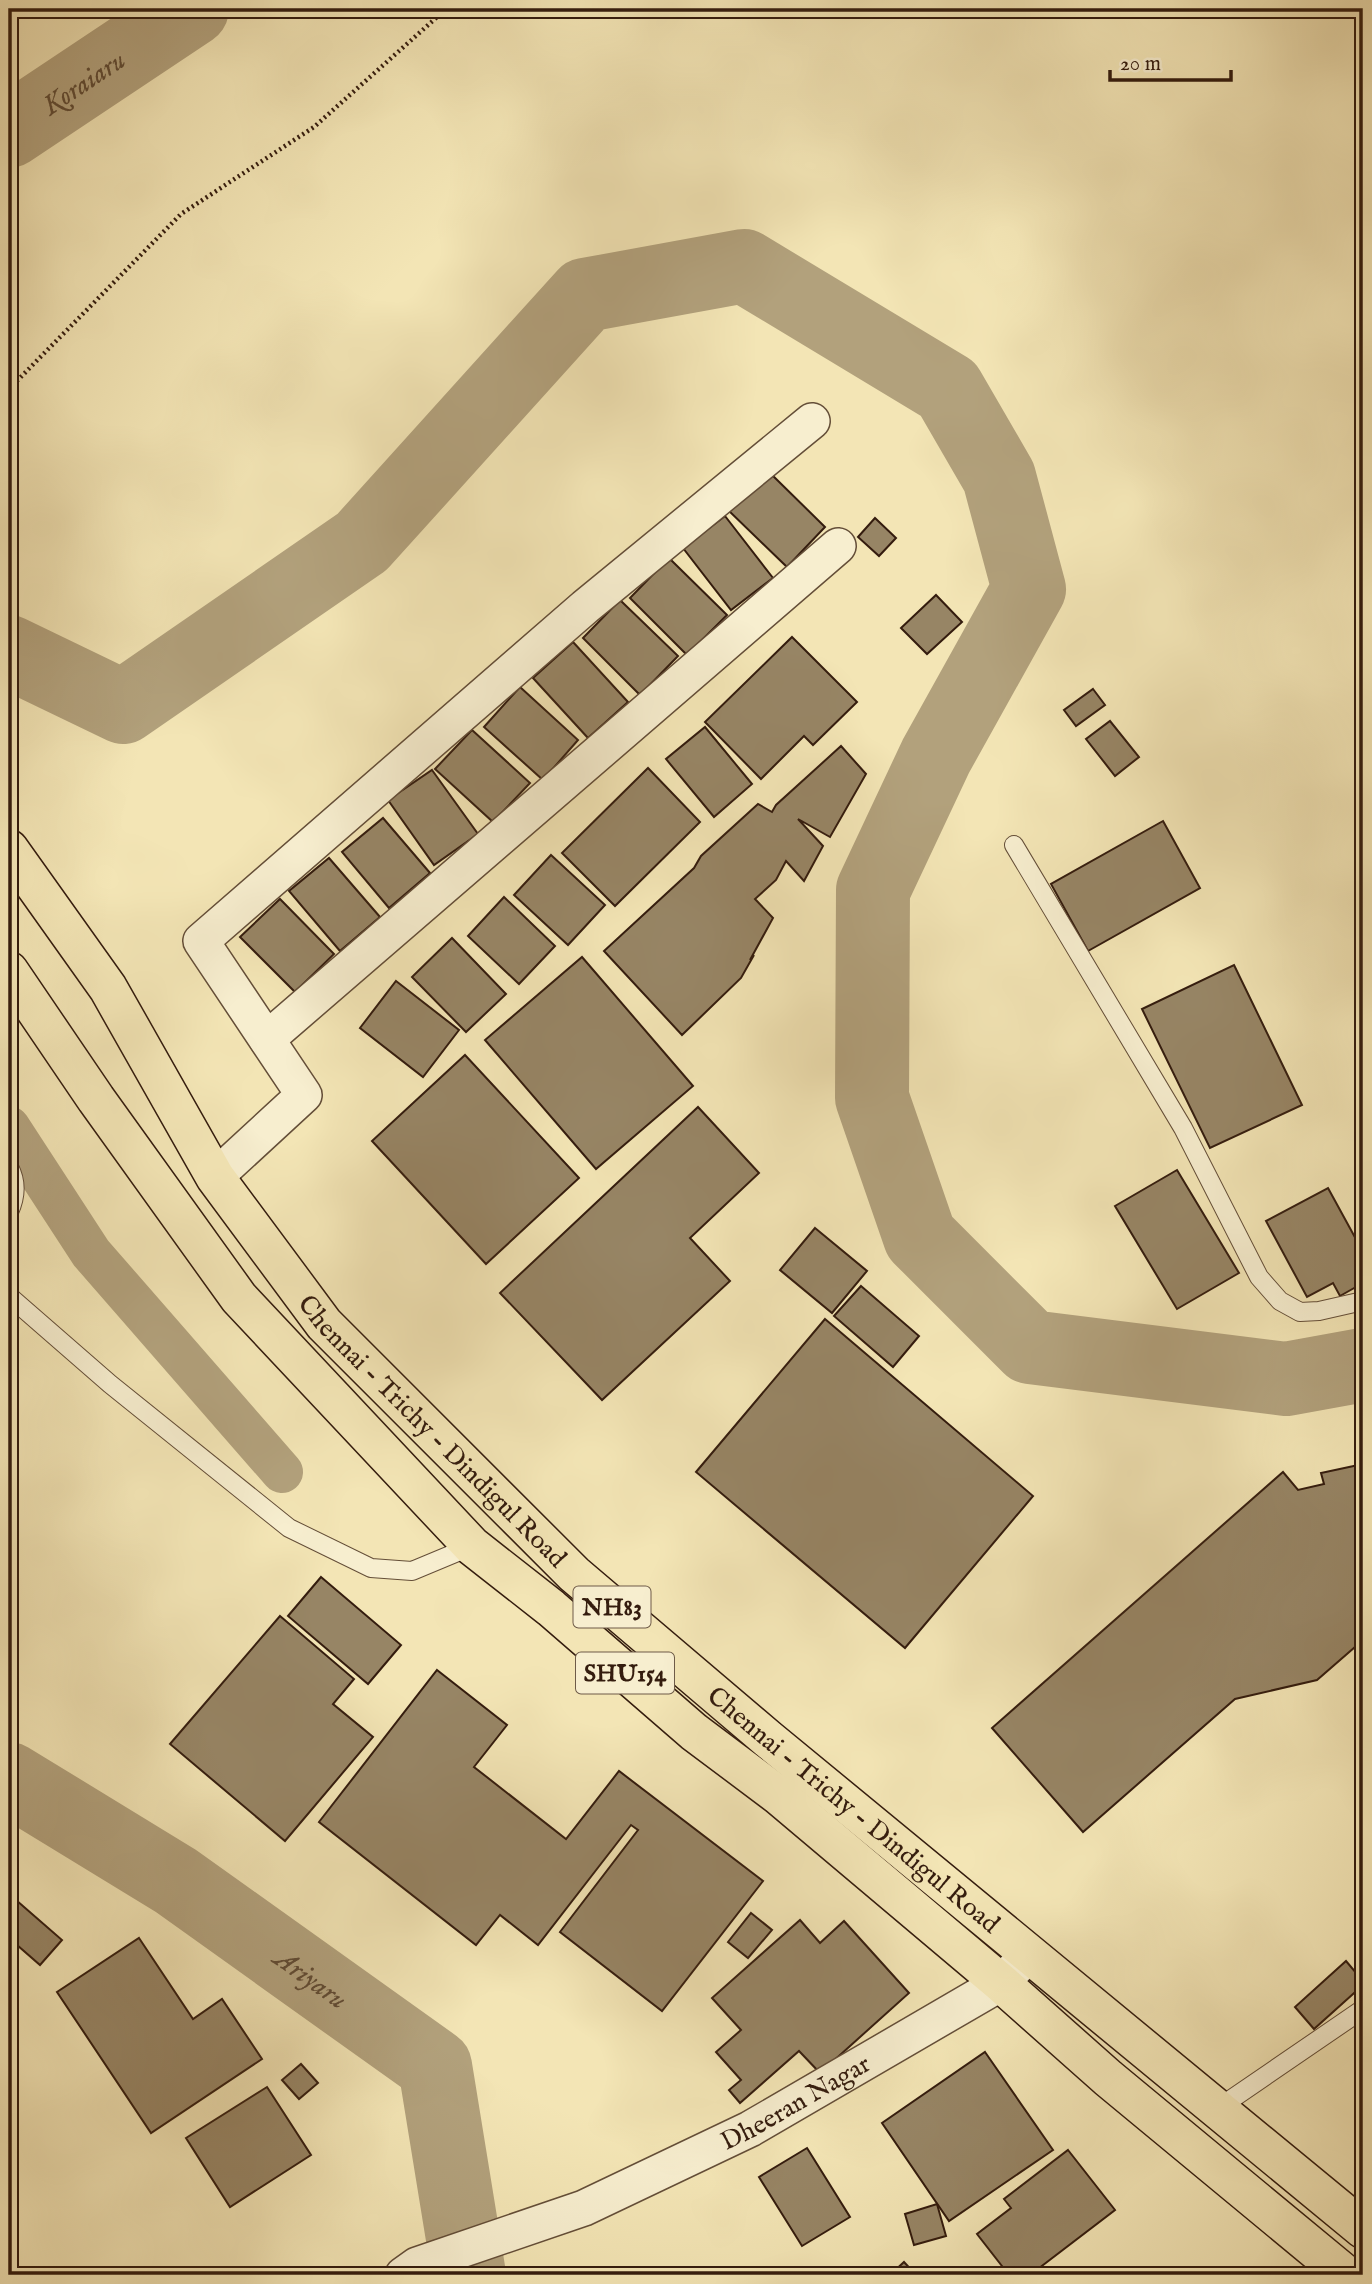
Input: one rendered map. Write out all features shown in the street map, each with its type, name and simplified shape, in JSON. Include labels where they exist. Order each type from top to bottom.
[{"type":"highway","name":"Chennai - Trichy - Dindigul Road","points":[[9,849],[108,988],[215,1177],[324,1324],[573,1574],[768,1739],[1363,2229]]},
{"type":"highway","name":"Chennai - Trichy - Dindigul Road","points":[[9,971],[96,1100],[239,1298],[472,1546],[551,1608],[694,1732],[778,1795],[1001,1983],[1108,2078],[1346,2275]]},
{"type":"street","points":[[215,1177],[304,1096],[201,941],[585,607],[812,421]]},
{"type":"street","points":[[267,1039],[838,546]]},
{"type":"street","name":"Dheeran Nagar","points":[[403,2275],[417,2265],[584,2208],[750,2129],[1001,1983],[1029,1954]]},
{"type":"lane","points":[[1014,845],[1183,1128],[1259,1277],[1280,1301],[1300,1312],[1320,1311],[1363,1301]]},
{"type":"lane","points":[[9,1167],[15,1186],[9,1212]]},
{"type":"lane","points":[[9,1296],[110,1384],[289,1528],[371,1568],[412,1571],[472,1546]]},
{"type":"lane","points":[[1217,2109],[1363,2009]]},
{"type":"path","points":[[9,389],[181,214],[314,127],[446,9]]},
{"type":"building","points":[[766,469],[825,527],[787,567],[727,509]]},
{"type":"building","points":[[725,516],[773,578],[731,610],[683,548]]},
{"type":"building","points":[[875,518],[896,538],[879,556],[858,537]]},
{"type":"building","points":[[669,558],[727,615],[687,655],[630,598]]},
{"type":"building","points":[[936,595],[962,622],[927,654],[901,628]]},
{"type":"building","points":[[620,600],[678,656],[640,695],[583,638]]},
{"type":"building","points":[[792,637],[857,702],[813,745],[804,736],[761,779],[705,722]]},
{"type":"building","points":[[573,642],[628,702],[588,738],[533,678]]},
{"type":"building","points":[[520,687],[578,740],[543,780],[484,727]]},
{"type":"building","points":[[1093,689],[1105,705],[1076,726],[1064,710]]},
{"type":"building","points":[[1110,721],[1139,757],[1115,776],[1086,739]]},
{"type":"building","points":[[705,727],[752,784],[714,817],[666,759]]},
{"type":"building","points":[[472,730],[530,783],[493,822],[435,769]]},
{"type":"building","points":[[841,746],[866,774],[830,837],[798,819],[823,846],[804,881],[786,861],[776,880],[755,899],[773,918],[750,960],[754,955],[741,978],[682,1035],[604,951],[694,868],[701,856],[758,804],[772,812],[776,805]]},
{"type":"building","points":[[648,768],[700,822],[615,906],[562,853]]},
{"type":"building","points":[[432,770],[478,834],[434,865],[388,800]]},
{"type":"building","points":[[383,818],[430,873],[389,908],[342,852]]},
{"type":"building","points":[[1163,821],[1200,888],[1088,951],[1051,884]]},
{"type":"building","points":[[551,855],[605,905],[568,945],[514,895]]},
{"type":"building","points":[[329,858],[380,917],[340,951],[289,891]]},
{"type":"building","points":[[504,897],[555,946],[519,984],[468,936]]},
{"type":"building","points":[[280,899],[334,954],[295,992],[240,937]]},
{"type":"building","points":[[452,938],[506,994],[466,1032],[412,977]]},
{"type":"building","points":[[582,957],[693,1086],[596,1169],[485,1040]]},
{"type":"building","points":[[1234,965],[1302,1105],[1210,1148],[1142,1009]]},
{"type":"building","points":[[396,981],[459,1030],[423,1077],[360,1028]]},
{"type":"building","points":[[465,1055],[579,1178],[486,1264],[372,1141]]},
{"type":"building","points":[[698,1107],[759,1173],[690,1238],[730,1281],[602,1400],[500,1293]]},
{"type":"building","points":[[1177,1170],[1239,1273],[1177,1309],[1115,1206]]},
{"type":"building","points":[[1328,1188],[1363,1252],[1363,1283],[1340,1296],[1333,1283],[1307,1297],[1266,1221]]},
{"type":"building","points":[[815,1228],[867,1271],[832,1313],[780,1270]]},
{"type":"building","points":[[861,1286],[919,1336],[893,1367],[834,1316]]},
{"type":"building","points":[[825,1319],[1033,1496],[905,1648],[696,1472]]},
{"type":"building","points":[[1363,1464],[1363,1640],[1317,1680],[1235,1699],[1083,1832],[992,1728],[1283,1472],[1298,1490],[1324,1484],[1321,1473]]},
{"type":"building","points":[[321,1577],[401,1645],[368,1684],[288,1616]]},
{"type":"building","points":[[280,1616],[354,1679],[333,1704],[373,1737],[285,1841],[170,1744]]},
{"type":"building","points":[[437,1670],[507,1725],[474,1767],[566,1839],[619,1771],[763,1881],[662,2011],[560,1932],[638,1830],[631,1825],[538,1945],[500,1915],[476,1945],[319,1822]]},
{"type":"building","points":[[16,1900],[62,1940],[40,1965],[9,1938],[9,1909]]},
{"type":"building","points":[[751,1913],[772,1930],[748,1958],[728,1942]]},
{"type":"building","points":[[800,1920],[820,1943],[844,1921],[909,1993],[820,2073],[799,2051],[740,2103],[729,2090],[741,2080],[716,2052],[741,2030],[712,1998]]},
{"type":"building","points":[[139,1938],[193,2019],[222,1999],[262,2059],[151,2133],[57,1992]]},
{"type":"building","points":[[1346,1961],[1363,1981],[1363,1985],[1314,2029],[1295,2007]]},
{"type":"building","points":[[985,2052],[1053,2150],[949,2221],[882,2123]]},
{"type":"building","points":[[301,2064],[318,2083],[299,2099],[282,2080]]},
{"type":"building","points":[[267,2087],[311,2155],[230,2207],[186,2138]]},
{"type":"building","points":[[807,2148],[850,2217],[802,2246],[759,2177]]},
{"type":"building","points":[[1068,2150],[1115,2210],[1030,2275],[1009,2275],[977,2234],[1011,2208],[1004,2199]]},
{"type":"building","points":[[937,2204],[946,2236],[914,2245],[905,2214]]},
{"type":"building","points":[[904,2262],[916,2275],[890,2275]]},
{"type":"waterway","name":"Koraiaru","points":[[9,131],[192,9]]},
{"type":"waterway","points":[[9,652],[123,707],[362,542],[585,295],[744,266],[948,389],[999,477],[1029,589],[936,756],[873,890],[872,1098],[920,1237],[1030,1347],[1286,1379],[1363,1365]]},
{"type":"waterway","points":[[9,1127],[91,1253],[282,1472]]},
{"type":"waterway","name":"Ariyaru","points":[[9,1779],[176,1881],[435,2066],[469,2275]]}]
